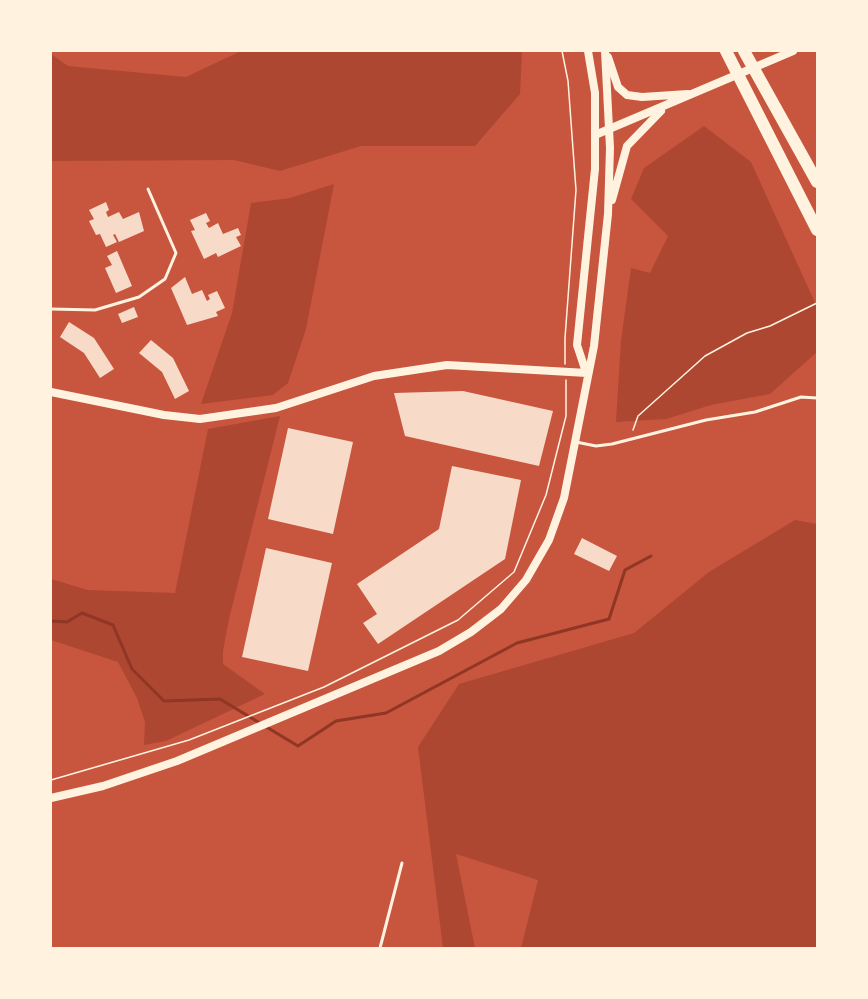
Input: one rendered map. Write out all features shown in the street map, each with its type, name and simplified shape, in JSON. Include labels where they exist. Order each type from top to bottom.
[{"type":"highway","points":[[726,51],[817,230]]},
{"type":"highway","points":[[744,51],[817,182]]},
{"type":"street","points":[[587,373],[578,345],[595,169],[595,93],[588,51]]},
{"type":"street","points":[[606,51],[618,87],[627,95],[642,97],[693,94]]},
{"type":"street","points":[[51,798],[103,786],[146,772],[439,651],[471,632],[501,609],[526,580],[549,540],[564,498],[594,346],[608,213],[609,130],[606,51]]},
{"type":"street","points":[[595,135],[792,51]]},
{"type":"street","points":[[608,213],[627,146],[638,132],[666,106]]},
{"type":"street","points":[[51,392],[164,415],[200,419],[276,408],[374,376],[447,365],[587,373]]},
{"type":"lane","points":[[51,309],[95,310],[139,297],[165,279],[176,253],[148,189]]},
{"type":"lane","points":[[574,442],[596,446],[706,420],[755,412],[801,397],[817,398]]},
{"type":"lane","points":[[380,948],[402,863]]},
{"type":"path","points":[[51,780],[189,740],[324,687],[458,620],[514,572],[546,495],[566,416],[565,338],[576,190],[568,81],[561,51]]},
{"type":"path","points":[[628,439],[638,416],[705,356],[747,333],[770,326],[817,303]]},
{"type":"shaded area","points":[[241,51],[522,51],[520,94],[475,146],[361,146],[280,171],[234,160],[51,161],[51,54],[68,66],[186,77]]},
{"type":"shaded area","points":[[704,126],[751,162],[817,307],[817,352],[770,394],[711,405],[666,419],[616,422],[621,341],[631,268],[650,273],[668,236],[631,199],[644,168]]},
{"type":"shaded area","points":[[334,184],[306,329],[288,383],[273,395],[201,404],[232,313],[251,203],[290,198]]},
{"type":"shaded area","points":[[280,416],[223,651],[223,664],[265,694],[166,741],[144,745],[145,722],[137,698],[118,662],[51,640],[51,579],[88,590],[175,593],[208,429]]},
{"type":"shaded area","points":[[795,520],[817,524],[817,948],[521,948],[538,880],[456,854],[475,948],[443,948],[418,747],[459,684],[634,633],[709,572]]},
{"type":"building","points":[[106,202],[109,210],[106,212],[108,217],[119,212],[123,219],[139,212],[144,231],[119,242],[115,234],[113,235],[117,242],[106,247],[100,234],[96,235],[89,221],[94,219],[89,210]]},
{"type":"building","points":[[206,213],[210,221],[206,223],[209,228],[218,223],[223,234],[238,228],[241,235],[236,237],[241,246],[218,257],[216,253],[204,259],[191,231],[195,230],[190,220]]},
{"type":"building","points":[[117,251],[132,286],[116,293],[105,268],[112,265],[107,256]]},
{"type":"building","points":[[185,277],[192,294],[202,290],[207,301],[210,299],[208,295],[217,291],[225,308],[216,312],[218,316],[187,325],[171,288]]},
{"type":"building","points":[[134,307],[138,317],[122,323],[118,314]]},
{"type":"building","points":[[69,322],[94,338],[114,369],[100,378],[84,353],[60,337]]},
{"type":"building","points":[[151,340],[173,358],[189,391],[175,399],[162,372],[139,353]]},
{"type":"building","points":[[463,391],[553,411],[539,466],[405,436],[394,393]]},
{"type":"building","points":[[288,428],[353,442],[333,534],[268,519]]},
{"type":"building","points":[[452,466],[521,480],[505,559],[378,644],[363,623],[377,614],[357,584],[439,529]]},
{"type":"building","points":[[582,538],[617,556],[609,571],[574,554]]},
{"type":"building","points":[[266,548],[332,563],[308,671],[242,657]]},
{"type":"waterway","points":[[51,621],[67,622],[82,613],[113,625],[132,669],[164,701],[220,699],[298,746],[336,721],[386,713],[517,643],[609,619],[625,570],[651,556]]}]
